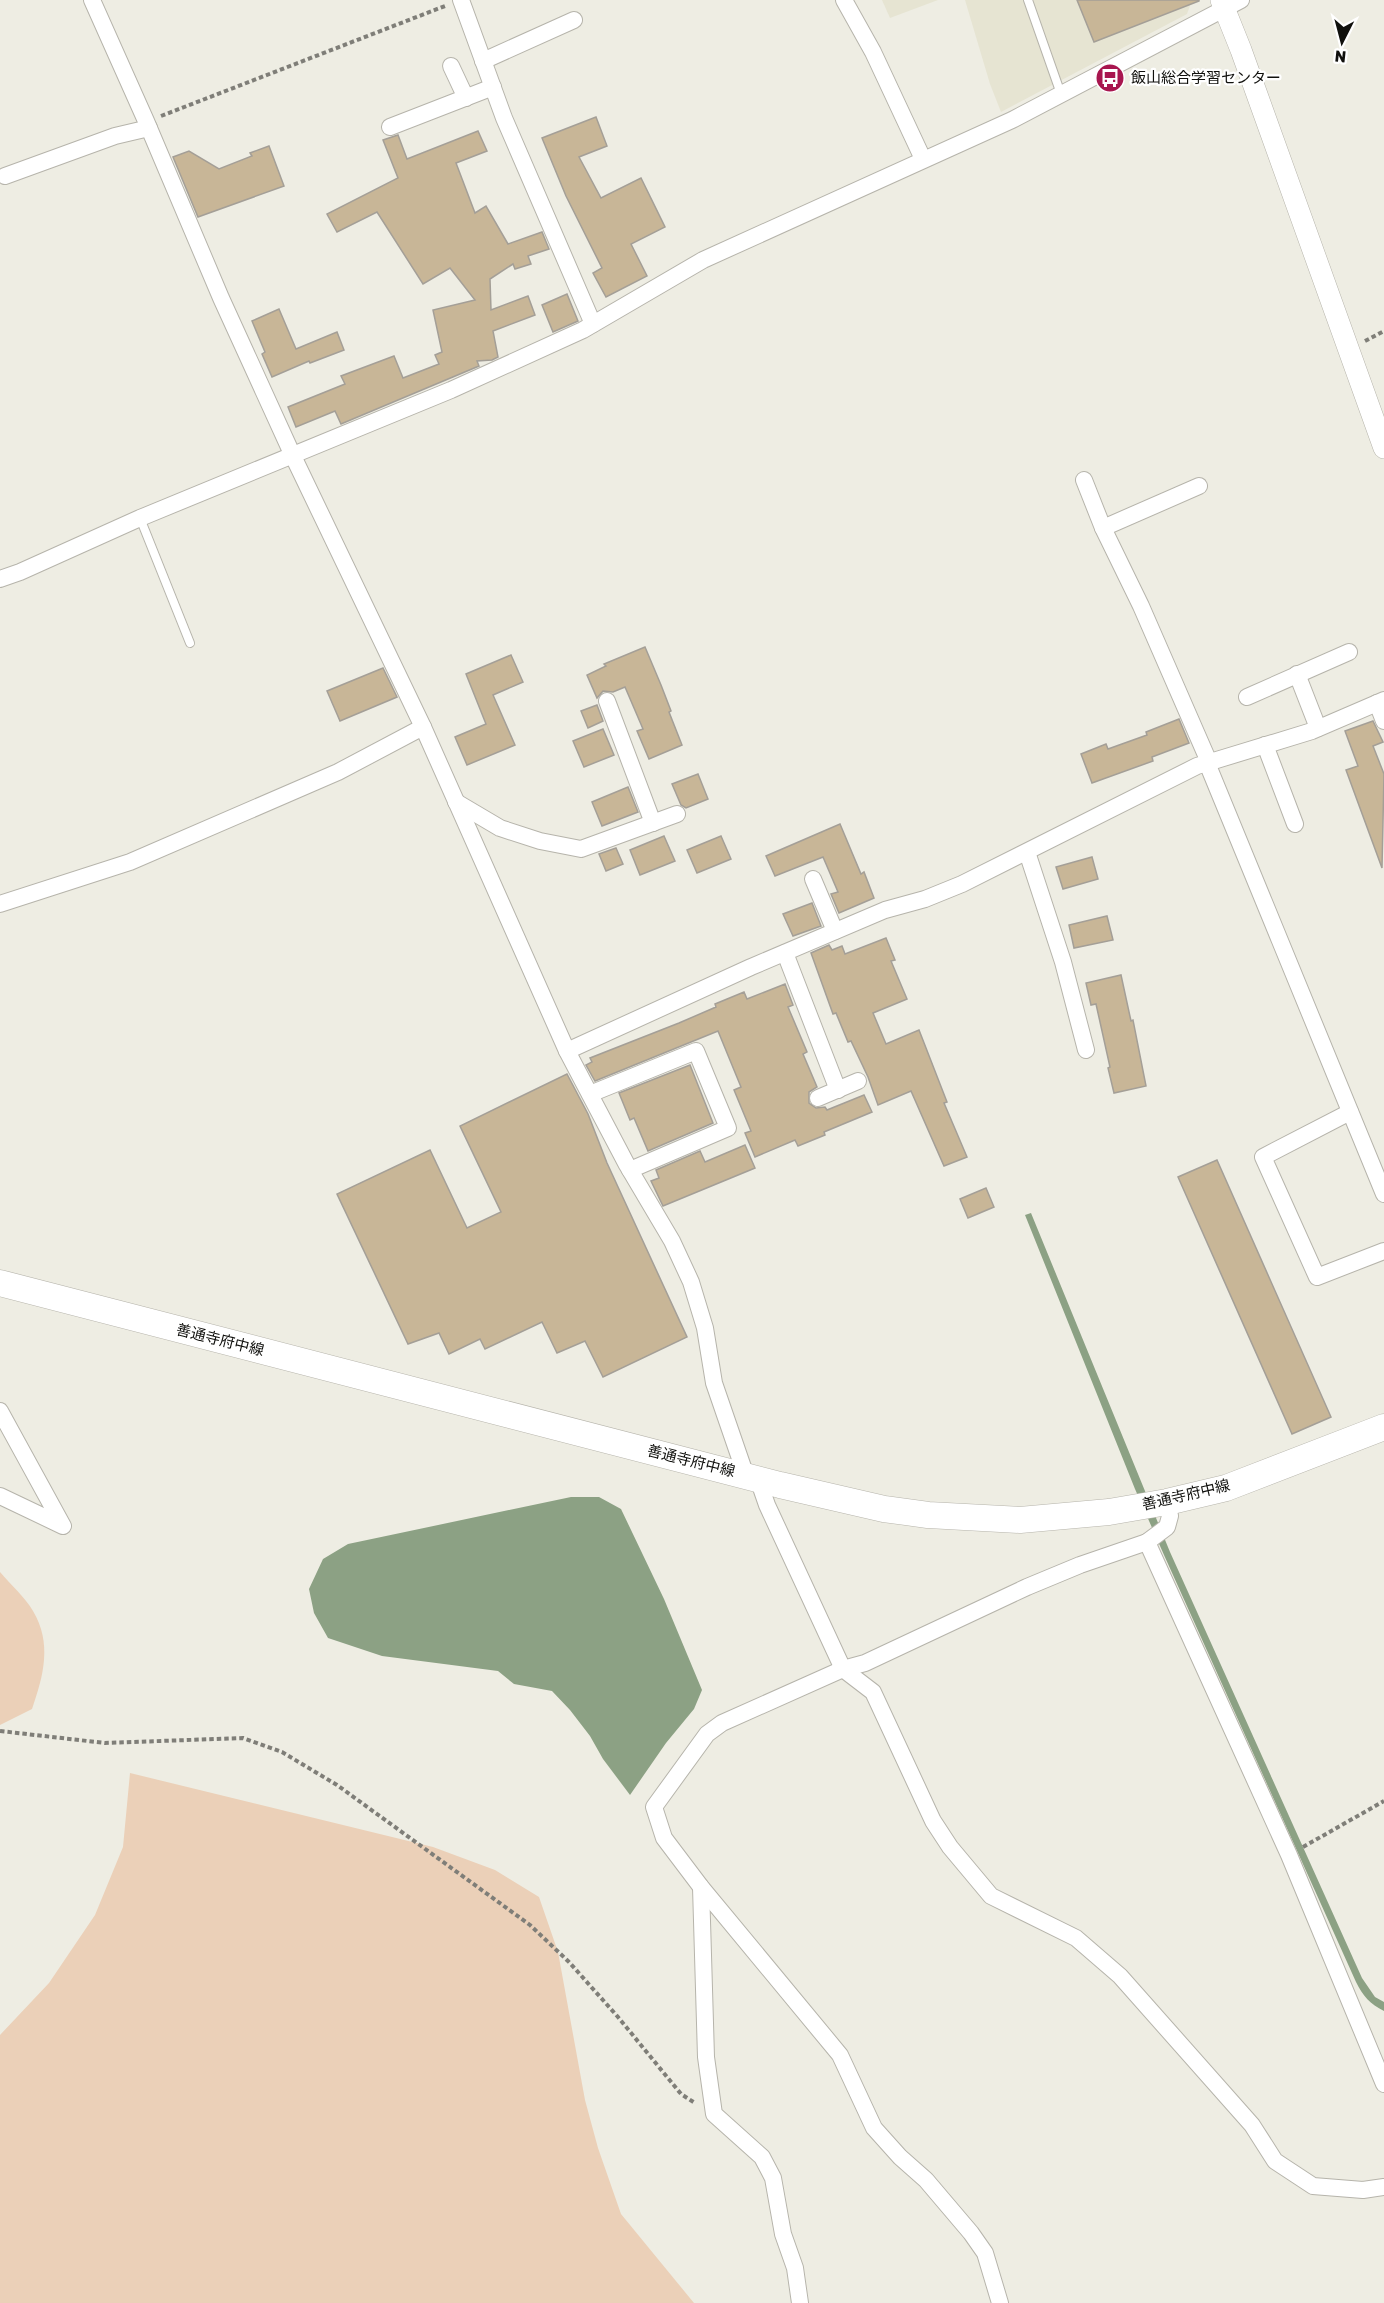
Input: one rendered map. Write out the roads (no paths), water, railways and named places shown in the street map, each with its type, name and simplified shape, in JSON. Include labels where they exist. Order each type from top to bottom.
[{"type":"main road","name":"善通寺府中線","points":[[0,1283],[884,1509],[977,1519],[1020,1520],[1109,1512],[1167,1502],[1226,1488],[1384,1427]]},
{"type":"street","points":[[92,0],[221,298],[293,456],[423,727],[567,1051],[630,1170],[672,1241],[691,1282],[705,1328],[714,1383],[752,1477],[843,1669],[873,1692],[933,1821],[950,1847],[991,1896],[1076,1938],[1120,1976],[1252,2125],[1275,2162],[1313,2186],[1363,2190],[1384,2187]]},
{"type":"street","points":[[844,0],[873,52],[923,159]]},
{"type":"street","points":[[455,2],[483,61],[592,324]]},
{"type":"street","points":[[0,579],[140,518],[451,390],[592,324],[703,260],[1012,120],[1228,3],[1241,50],[1384,448]]},
{"type":"street","points":[[483,61],[574,20]]},
{"type":"street","points":[[451,66],[466,98]]},
{"type":"street","points":[[390,127],[493,87]]},
{"type":"street","points":[[5,176],[147,125]]},
{"type":"street","points":[[1084,480],[1103,528],[1141,606],[1208,762],[1384,1194]]},
{"type":"street","points":[[1103,528],[1199,486]]},
{"type":"street","points":[[1247,697],[1349,652]]},
{"type":"street","points":[[1297,674],[1318,728]]},
{"type":"street","points":[[607,702],[653,823]]},
{"type":"street","points":[[567,1051],[885,910],[925,899],[962,884],[1208,762],[1318,728],[1380,702],[1384,721]]},
{"type":"street","points":[[0,904],[130,862],[338,772],[423,727]]},
{"type":"street","points":[[1265,745],[1295,824]]},
{"type":"street","points":[[456,802],[500,828],[540,841],[581,849],[677,814]]},
{"type":"street","points":[[1027,852],[1063,962],[1086,1050]]},
{"type":"street","points":[[813,879],[836,931]]},
{"type":"street","points":[[785,953],[838,1090]]},
{"type":"street","points":[[590,1094],[696,1051],[728,1128],[630,1170]]},
{"type":"street","points":[[818,1098],[858,1081]]},
{"type":"street","points":[[1350,1112],[1263,1157],[1317,1278],[1384,1251]]},
{"type":"street","points":[[0,1411],[63,1526],[0,1496]]},
{"type":"street","points":[[1000,2303],[985,2253],[926,2180],[900,2157],[874,2128],[840,2055],[701,1887],[664,1838],[654,1807],[707,1734],[722,1723],[843,1669],[865,1663],[1059,1574],[1148,1542],[1167,1527],[1170,1516],[1167,1502]]},
{"type":"street","points":[[1148,1542],[1289,1855],[1384,2084]]},
{"type":"street","points":[[701,1887],[706,2057],[714,2114],[762,2157],[773,2178],[783,2234],[795,2268],[800,2303]]},
{"type":"lane","points":[[1028,0],[1061,94]]},
{"type":"lane","points":[[140,518],[190,643]]},
{"type":"place","name":"飯山総合学習センター","points":[[1110,78]]}]
